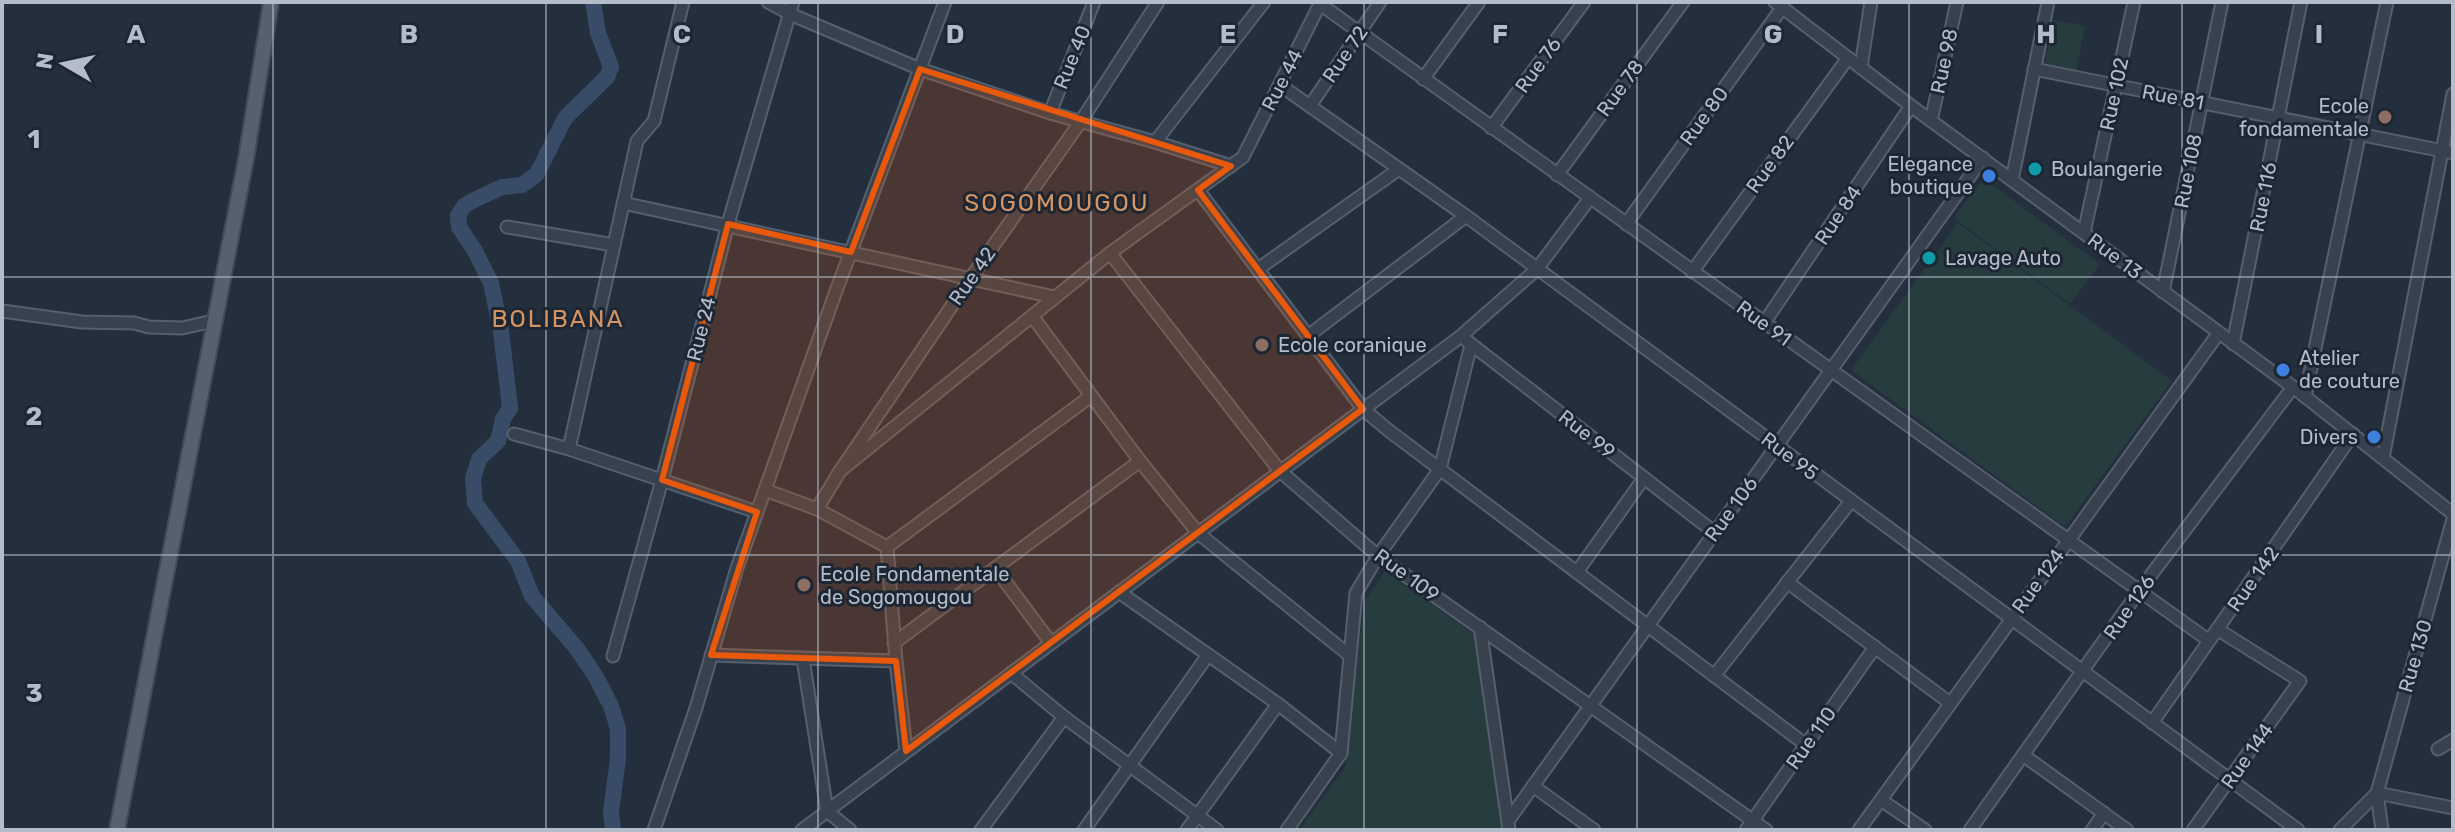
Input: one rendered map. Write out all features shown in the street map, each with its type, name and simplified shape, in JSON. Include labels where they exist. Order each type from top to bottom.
[{"type":"main road","points":[[117,830],[246,159],[271,2]]},
{"type":"street","points":[[569,449],[637,141],[654,121],[683,2]]},
{"type":"street","points":[[768,2],[791,8],[920,69],[1050,113],[1231,166]]},
{"type":"street","points":[[654,830],[696,708],[737,568],[945,2]]},
{"type":"street","name":"Rue 40","points":[[1050,113],[1094,2]]},
{"type":"street","name":"Rue 42","points":[[817,509],[970,279],[1081,121],[1158,2]]},
{"type":"street","points":[[1155,142],[1264,2]]},
{"type":"street","name":"Rue 72","points":[[1310,106],[1380,2]]},
{"type":"street","points":[[1423,79],[1479,2]]},
{"type":"street","name":"Rue 76","points":[[1491,128],[1584,2]]},
{"type":"street","name":"Rue 78","points":[[1557,175],[1683,2]]},
{"type":"street","points":[[1861,67],[1871,2]]},
{"type":"street","name":"Rue 98","points":[[1931,121],[1957,2]]},
{"type":"street","points":[[2012,180],[2048,2]]},
{"type":"street","name":"Rue 102","points":[[2084,233],[2134,2]]},
{"type":"street","name":"Rue 108","points":[[2163,292],[2222,2]]},
{"type":"street","name":"Rue 116","points":[[2233,344],[2301,2]]},
{"type":"street","points":[[2305,397],[2387,2]]},
{"type":"street","name":"Rue 91","points":[[1321,3],[1358,33],[2208,640]]},
{"type":"street","name":"Rue 44","points":[[1243,157],[1321,3]]},
{"type":"street","name":"Rue 13","points":[[1778,5],[2293,387],[2453,516]]},
{"type":"street","name":"Rue 80","points":[[1626,224],[1778,5]]},
{"type":"street","name":"Rue 24","points":[[613,656],[728,224],[791,8]]},
{"type":"street","name":"Rue 82","points":[[1692,272],[1848,58]]},
{"type":"street","name":"Rue 81","points":[[2034,69],[2448,152]]},
{"type":"street","name":"Rue 95","points":[[1280,85],[1466,216],[2298,830]]},
{"type":"street","points":[[2383,458],[2448,152],[2453,94]]},
{"type":"street","name":"Rue 84","points":[[1764,323],[1911,106]]},
{"type":"street","name":"Rue 42","points":[[840,471],[1110,253],[1243,157]]},
{"type":"street","name":"Rue 106","points":[[1508,825],[1983,158]]},
{"type":"street","points":[[1258,269],[1399,169]]},
{"type":"street","points":[[1198,190],[1363,409],[1806,745]]},
{"type":"street","points":[[802,830],[1461,336],[1537,269],[1590,198]]},
{"type":"street","points":[[623,203],[1054,297]]},
{"type":"street","points":[[1308,336],[1466,216]]},
{"type":"street","points":[[507,227],[614,245]]},
{"type":"street","name":"Rue 109","points":[[1110,253],[1280,471],[1378,556],[1590,706],[1750,825],[1766,830]]},
{"type":"street","points":[[2,311],[149,327],[182,328],[213,321]]},
{"type":"street","points":[[1032,316],[1198,533],[1349,655]]},
{"type":"street","name":"Rue 124","points":[[1859,830],[2218,334]]},
{"type":"street","name":"Rue 99","points":[[1461,336],[1714,532]]},
{"type":"street","points":[[1287,830],[1341,753],[1356,593],[1378,556],[1440,469],[1471,345]]},
{"type":"street","name":"Rue 126","points":[[1970,830],[2139,591],[2293,387]]},
{"type":"street","points":[[887,547],[1091,396]]},
{"type":"street","points":[[514,434],[569,449],[757,512]]},
{"type":"street","name":"Rue 142","points":[[2152,723],[2353,434]]},
{"type":"street","points":[[894,643],[1140,461]]},
{"type":"street","points":[[1577,572],[1644,478]]},
{"type":"street","points":[[765,490],[817,509],[887,547]]},
{"type":"street","points":[[1714,676],[1851,501]]},
{"type":"street","name":"Rue 130","points":[[2377,793],[2453,516]]},
{"type":"street","points":[[887,547],[906,751]]},
{"type":"street","points":[[995,568],[1051,643]]},
{"type":"street","points":[[1787,582],[1950,703]]},
{"type":"street","points":[[1119,592],[1278,704],[1341,753]]},
{"type":"street","points":[[1480,627],[1508,825]]},
{"type":"street","name":"Rue 144","points":[[2193,830],[2300,681],[2217,629]]},
{"type":"street","name":"Rue 110","points":[[1750,825],[1875,647]]},
{"type":"street","points":[[711,655],[896,661]]},
{"type":"street","points":[[1084,830],[1208,655]]},
{"type":"street","points":[[803,659],[827,811],[850,830]]},
{"type":"street","points":[[1011,673],[1064,717],[1217,830]]},
{"type":"street","points":[[1187,830],[1278,704]]},
{"type":"street","points":[[981,830],[1064,717]]},
{"type":"street","points":[[2438,749],[2453,740]]},
{"type":"street","points":[[2023,755],[2127,830]]},
{"type":"street","points":[[1533,786],[1594,830]]},
{"type":"street","points":[[2377,793],[2453,808]]},
{"type":"street","points":[[2340,830],[2377,793]]},
{"type":"street","points":[[2377,793],[2382,830]]},
{"type":"street","points":[[1881,800],[1925,830]]},
{"type":"street","points":[[2092,830],[2104,813]]},
{"type":"highlighted area","points":[[920,69],[1231,166],[1198,190],[1363,409],[906,751],[896,661],[711,655],[757,512],[662,480],[728,224],[851,252]]},
{"type":"green space","points":[[2053,20],[2085,26],[2076,71],[2045,64]]},
{"type":"green space","points":[[1983,178],[2100,264],[2070,304],[1954,218]]},
{"type":"green space","points":[[1958,223],[2172,381],[2065,527],[1851,370]]},
{"type":"green space","points":[[1385,571],[1478,637],[1504,830],[1299,830],[1345,767],[1364,602]]},
{"type":"waterway","points":[[593,2],[598,33],[611,67],[607,77],[565,118],[537,174],[522,185],[502,187],[472,201],[464,206],[458,216],[459,227],[491,283],[501,331],[510,408],[503,419],[498,441],[479,459],[473,479],[475,503],[518,561],[532,596],[578,650],[611,706],[618,729],[618,759],[611,812],[613,830]]},
{"type":"waterway","points":[[2041,68],[2054,2]]},
{"type":"waterway","points":[[2022,162],[2039,75]]},
{"type":"place","name":"Ecole fondamentale","points":[[2385,117]]},
{"type":"place","name":"Boulangerie","points":[[2035,169]]},
{"type":"place","name":"Elegance boutique","points":[[1989,176]]},
{"type":"place","name":"Lavage Auto","points":[[1929,258]]},
{"type":"place","name":"Ecole coranique","points":[[1262,345]]},
{"type":"place","name":"Atelier de couture","points":[[2283,370]]},
{"type":"place","name":"Divers","points":[[2374,437]]},
{"type":"place","name":"Ecole Fondamentale de Sogomougou","points":[[804,585]]},
{"type":"district","name":"SOGOMOUGOU","points":[[1057,203]]},
{"type":"district","name":"BOLIBANA","points":[[558,319]]}]
